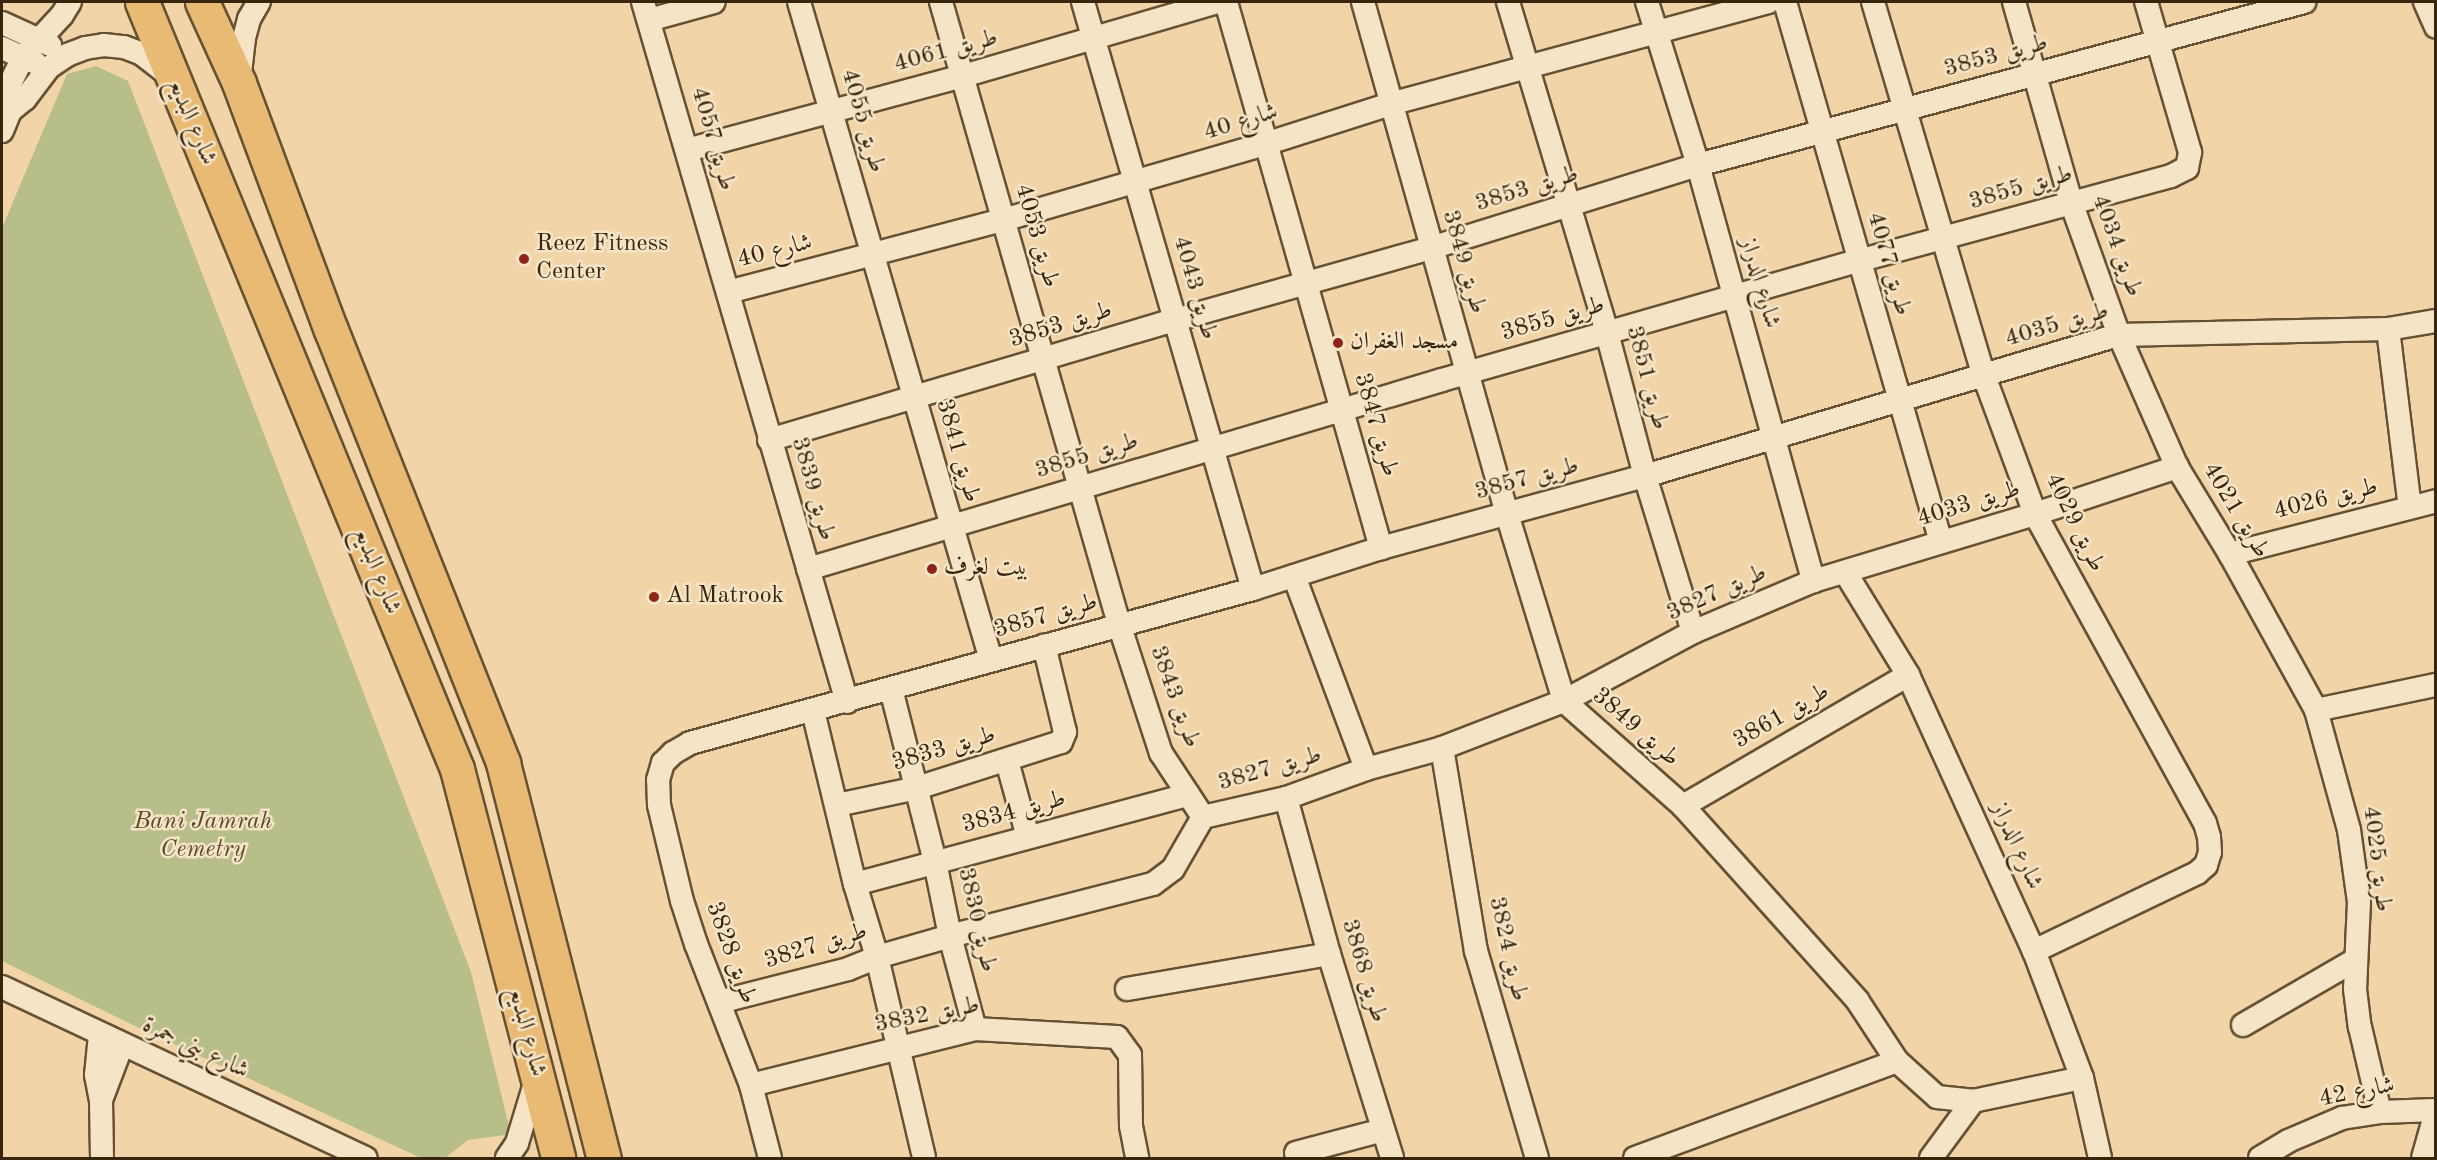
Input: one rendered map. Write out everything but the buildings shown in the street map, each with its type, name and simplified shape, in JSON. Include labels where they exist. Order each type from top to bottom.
[{"type":"main road","name":"شارع البديع","points":[[142,2],[457,769],[558,1158]]},
{"type":"main road","name":"شارع البديع","points":[[202,2],[239,83],[332,330],[502,763],[604,1158]]},
{"type":"street","points":[[6,121],[9,86],[23,57],[62,15],[70,2]]},
{"type":"street","points":[[239,83],[244,38],[249,19],[259,2]]},
{"type":"street","points":[[646,11],[714,2]]},
{"type":"street","name":"طريق 4055","points":[[799,2],[872,256]]},
{"type":"street","name":"طريق 4053","points":[[941,2],[1119,624]]},
{"type":"street","name":"طريق 4043","points":[[1083,2],[1252,589]]},
{"type":"street","name":"طريق 4061","points":[[687,150],[963,76],[1218,2]]},
{"type":"street","name":"طريق 3847","points":[[1226,2],[1381,548]]},
{"type":"street","name":"طريق 3849","points":[[1363,2],[1507,514],[1564,701],[1683,806],[1857,1000],[1897,1061],[1937,1097],[1973,1101],[2082,1078]]},
{"type":"street","name":"طريق 3851","points":[[1508,2],[1607,333],[1645,476],[1693,632]]},
{"type":"street","name":"شارع الدراز","points":[[1647,2],[1698,165],[1813,581]]},
{"type":"street","name":"شارع 40","points":[[728,291],[872,256],[1003,220],[1265,144],[1390,104],[1658,34],[1769,2]]},
{"type":"street","name":"طريق 4077","points":[[1785,2],[1941,542]]},
{"type":"street","name":"طريق 4029","points":[[1873,2],[1984,376],[2035,514],[2205,823],[2209,837],[2210,852],[2206,865],[2197,873],[2034,951]]},
{"type":"street","name":"طريق 4034","points":[[2014,2],[2071,202],[2119,335]]},
{"type":"street","points":[[2146,2],[2156,40]]},
{"type":"street","name":"طريق 3853","points":[[769,440],[1175,320],[1431,248],[1698,165],[2036,75],[2279,4],[2304,2]]},
{"type":"street","points":[[2426,2],[2436,27]]},
{"type":"street","name":"طريق 4057","points":[[646,11],[728,291]]},
{"type":"street","points":[[2,23],[39,38],[67,55]]},
{"type":"street","name":"طريق 3855","points":[[808,569],[1467,373],[1858,261],[2170,176],[2187,168],[2190,152],[2156,40]]},
{"type":"street","points":[[6,121],[48,68],[67,55],[85,48],[104,45],[124,47],[159,64],[173,78]]},
{"type":"street","points":[[2,48],[48,68]]},
{"type":"street","name":"طريق 3841","points":[[872,256],[991,660]]},
{"type":"street","name":"طريق 3839","points":[[728,291],[769,440],[847,702]]},
{"type":"street","name":"طريق 4035","points":[[1774,437],[2119,335],[2388,329],[2436,321]]},
{"type":"street","points":[[2388,329],[2410,507]]},
{"type":"street","name":"طريق 4021","points":[[2119,335],[2177,466],[2230,554],[2316,710],[2334,766]]},
{"type":"street","name":"طريق 3857","points":[[663,763],[674,753],[706,738],[847,702],[1119,624],[1252,589],[1381,548],[1645,476],[1774,437]]},
{"type":"street","name":"طريق 4033","points":[[1845,572],[2035,514],[2177,466]]},
{"type":"street","name":"طريق 4026","points":[[2230,554],[2436,501]]},
{"type":"street","name":"شارع الدراز","points":[[1845,572],[1908,675],[2034,951],[2082,1078],[2100,1158]]},
{"type":"street","name":"طريق 3827","points":[[719,1002],[848,969],[876,957],[950,936],[1153,884],[1173,869],[1203,817],[1286,798],[1366,769],[1442,748],[1564,701],[1693,632],[1813,581],[1845,572]]},
{"type":"street","points":[[1294,576],[1366,769]]},
{"type":"street","name":"طريق 3843","points":[[1119,624],[1161,753],[1203,817]]},
{"type":"street","name":"طريق 3833","points":[[837,805],[917,788],[1007,761],[1064,740],[1044,645]]},
{"type":"street","name":"طريق 3861","points":[[1683,806],[1908,675]]},
{"type":"street","points":[[2316,710],[2436,685]]},
{"type":"street","name":"طريق 3830","points":[[891,689],[935,862],[950,936],[975,1029]]},
{"type":"street","points":[[813,711],[855,884],[876,957],[924,1158]]},
{"type":"street","name":"طريق 3824","points":[[1442,748],[1476,951],[1538,1158]]},
{"type":"street","points":[[1007,761],[1028,837]]},
{"type":"street","name":"طريق 3828","points":[[663,763],[658,780],[659,805],[669,851],[696,944],[751,1085],[770,1158]]},
{"type":"street","name":"طريق 4025","points":[[2334,766],[2349,830],[2359,902],[2355,989],[2360,1027],[2379,1112]]},
{"type":"street","name":"طريق 3834","points":[[855,884],[1188,795]]},
{"type":"street","name":"طريق 3868","points":[[1286,798],[1329,954],[1392,1158]]},
{"type":"street","points":[[1127,989],[1329,954]]},
{"type":"street","points":[[2243,1025],[2355,960]]},
{"type":"street","name":"شارع بني جمرة","points":[[2,987],[366,1158]]},
{"type":"street","name":"طريق 3832","points":[[751,1085],[975,1029],[1117,1037],[1130,1055],[1131,1126],[1137,1158]]},
{"type":"street","points":[[100,1035],[96,1075],[101,1100],[102,1158]]},
{"type":"street","points":[[101,1100],[122,1045]]},
{"type":"street","points":[[1635,1158],[1897,1061]]},
{"type":"street","points":[[507,1158],[517,1143],[537,1076]]},
{"type":"street","points":[[1931,1158],[1973,1101]]},
{"type":"street","points":[[2423,1158],[2436,1111]]},
{"type":"street","name":"شارع 42","points":[[2260,1158],[2316,1128],[2342,1118],[2379,1112],[2436,1111]]},
{"type":"street","points":[[1296,1153],[1383,1130]]},
{"type":"green space","name":"Bani Jamrah Cemetry","points":[[96,66],[128,81],[471,972],[511,1134],[468,1140],[445,1158],[421,1158],[135,1026],[2,961],[2,228],[67,74]]},
{"type":"place","name":"Reez Fitness Center","points":[[524,259]]},
{"type":"place","name":"مسجد الغفران","points":[[1338,343]]},
{"type":"place","name":"بيت لغرف","points":[[932,569]]},
{"type":"place","name":"Al Matrook","points":[[654,597]]}]
